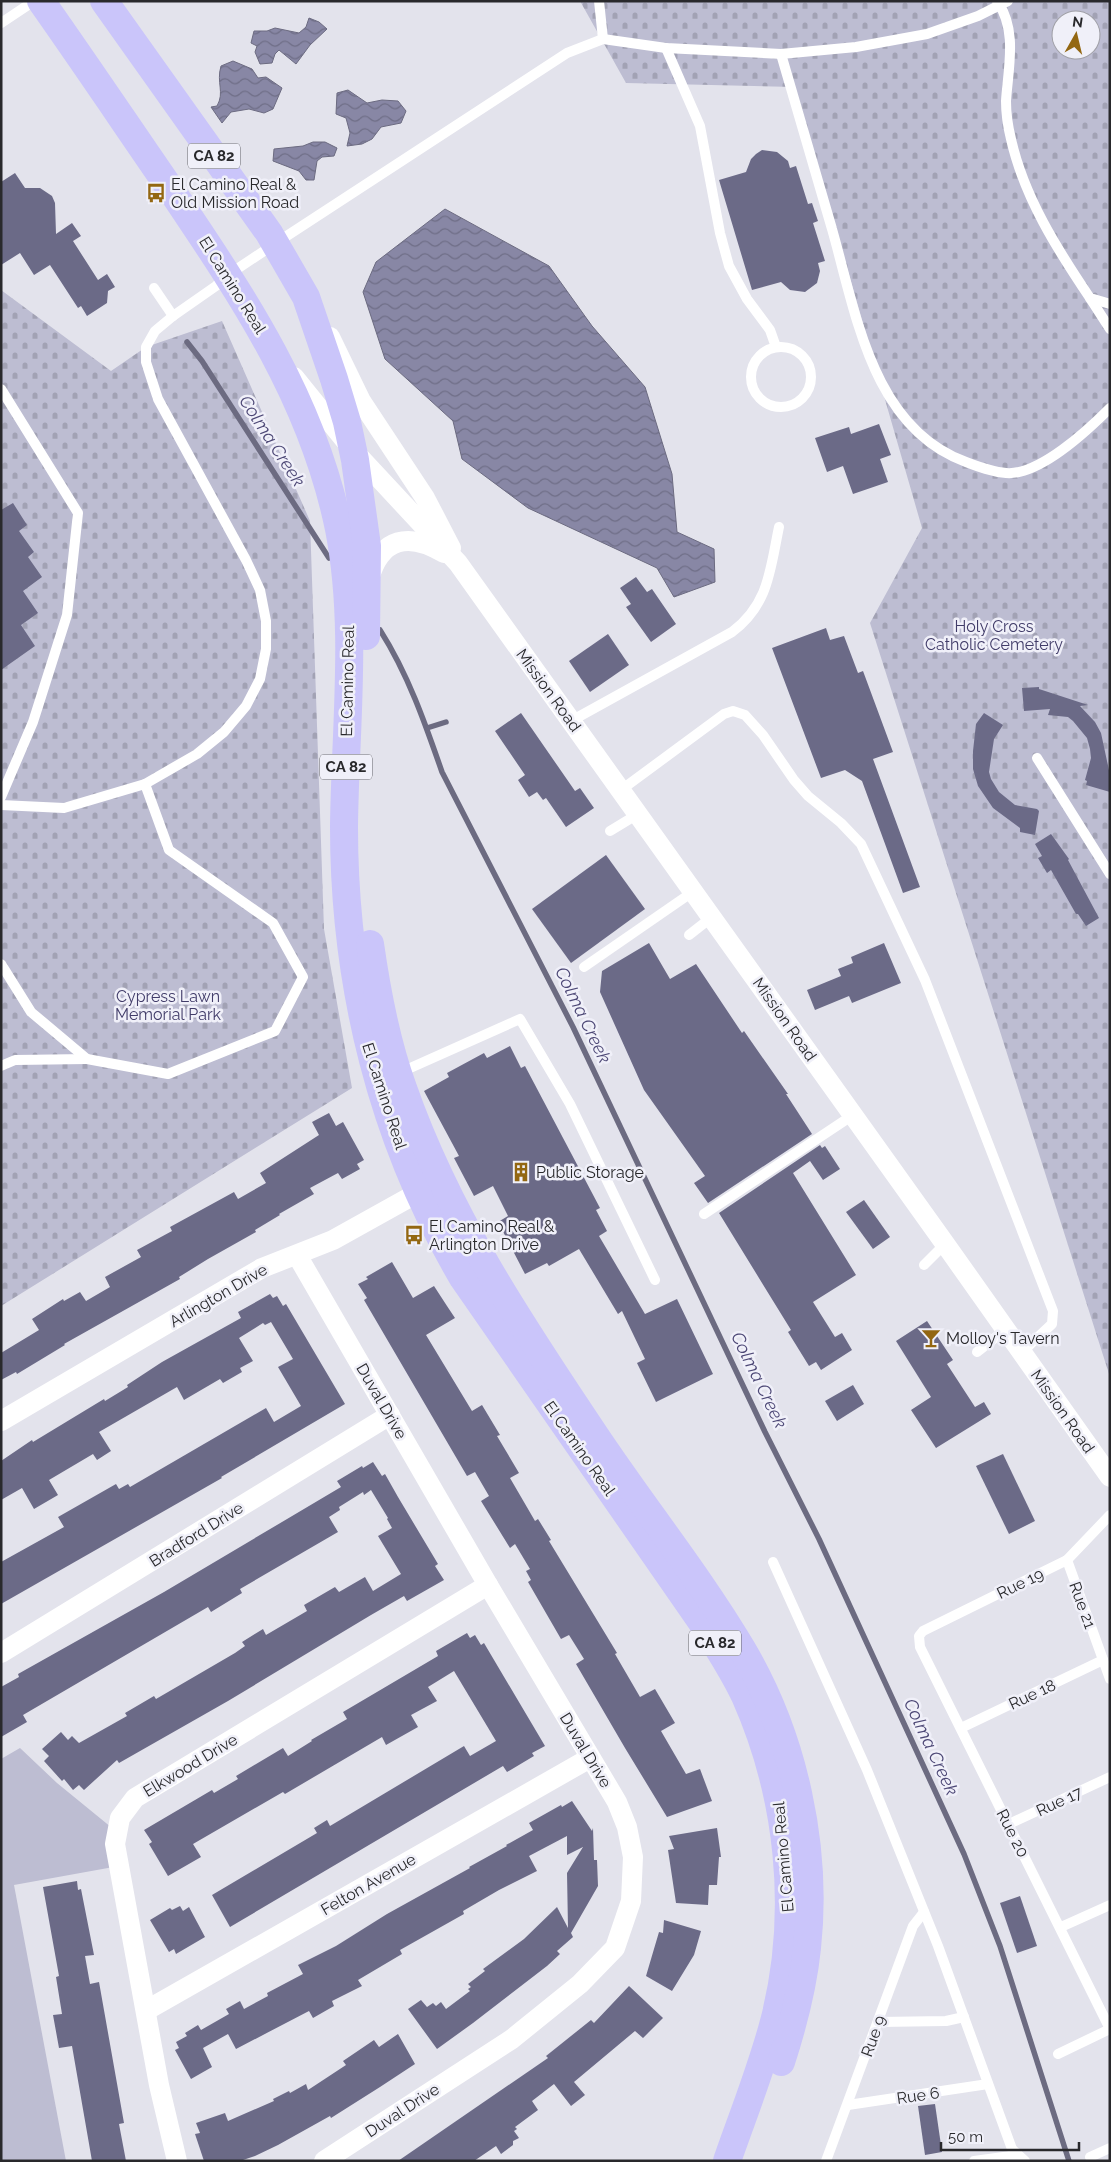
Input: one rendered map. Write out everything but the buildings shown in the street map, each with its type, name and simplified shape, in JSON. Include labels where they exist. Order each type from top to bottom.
[{"type":"main road","name":"El Camino Real","points":[[41,1],[228,274],[297,397],[318,450],[342,545],[347,585],[349,627],[345,865],[354,971],[365,1032],[381,1094],[429,1186],[462,1223],[486,1266],[590,1427],[720,1613],[763,1688],[778,1723],[789,1757],[802,1820],[808,1872],[808,1946],[795,2016],[747,2161]]},
{"type":"main road","name":"El Camino Real","points":[[104,1],[276,243],[306,297],[334,379],[352,449],[365,528],[368,584],[362,790],[363,882],[374,976],[384,1026],[398,1074],[424,1142],[437,1235],[463,1278],[725,1658],[759,1730],[769,1762],[778,1797],[785,1842],[788,1884],[788,1947],[775,2015],[727,2161]]},
{"type":"street","name":"Mission Road","points":[[306,297],[337,350],[361,401],[439,522],[458,563]]},
{"type":"street","name":"Mission Road","points":[[270,346],[352,449],[458,563],[854,1115],[1110,1477]]},
{"type":"street","name":"Mission Road","points":[[368,584],[372,569],[381,554],[390,545],[404,540],[420,542],[430,546],[458,563]]},
{"type":"street","name":"Arlington Drive","points":[[1,1421],[262,1268],[333,1240],[429,1186]]},
{"type":"street","name":"Duval Drive","points":[[297,1255],[488,1585],[617,1802],[627,1827],[633,1857],[632,1901],[615,1948],[580,1984],[512,2039],[324,2161]]},
{"type":"street","name":"Bradford Drive","points":[[1,1653],[390,1415]]},
{"type":"street","name":"Elkwood Drive","points":[[177,2161],[159,2085],[147,2010],[115,1844],[120,1818],[135,1798],[488,1585]]},
{"type":"street","name":"Felton Avenue","points":[[147,2010],[590,1758]]},
{"type":"lane","points":[[1,23],[34,1]]},
{"type":"lane","points":[[599,1],[603,39]]},
{"type":"lane","points":[[1,804],[64,808],[145,784],[198,754],[224,732],[246,706],[260,679],[266,649],[266,621],[260,590],[246,560],[150,381],[146,362],[146,346],[155,331],[216,286],[228,274],[567,53],[603,39],[666,48],[782,54],[856,48],[927,34],[978,16],[1002,2],[1009,36],[1010,68],[1006,102],[1007,119],[1016,157],[1040,218],[1110,329]]},
{"type":"lane","points":[[666,48],[700,126],[718,224],[730,266],[747,299],[770,330],[776,347]]},
{"type":"lane","points":[[782,54],[868,352],[888,397],[916,431],[936,448],[960,460],[984,469],[1008,473],[1020,471],[1047,460],[1110,408]]},
{"type":"lane","points":[[154,288],[173,316]]},
{"type":"lane","points":[[1090,298],[1110,304]]},
{"type":"lane","points":[[776,347],[794,349],[801,354],[810,367],[811,383],[809,391],[796,404],[788,407],[779,408],[762,402],[752,387],[751,370],[755,362],[760,354],[776,347]]},
{"type":"lane","points":[[1,389],[78,514],[68,614],[33,722],[1,797]]},
{"type":"lane","points":[[571,721],[732,632],[744,622],[755,610],[762,596],[779,527]]},
{"type":"lane","points":[[621,790],[724,714],[733,711],[745,715],[763,735],[794,780],[808,796],[841,823],[861,844],[925,980],[1053,1311],[1052,1324],[1021,1352]]},
{"type":"lane","points":[[1037,758],[1110,874]]},
{"type":"lane","points":[[1,1066],[14,1060],[87,1059],[168,1074],[275,1031],[302,977],[273,922],[169,850],[145,784]]},
{"type":"lane","points":[[610,831],[638,814]]},
{"type":"lane","points":[[584,967],[694,891]]},
{"type":"lane","points":[[689,935],[712,917]]},
{"type":"lane","points":[[1,964],[31,1012],[87,1059]]},
{"type":"lane","points":[[398,1074],[520,1019],[570,1104],[654,1280]]},
{"type":"lane","points":[[704,1214],[854,1115]]},
{"type":"lane","points":[[924,1265],[945,1244]]},
{"type":"lane","points":[[977,1352],[1005,1330]]},
{"type":"lane","name":"Rue 19","points":[[919,1636],[922,1631],[1067,1560],[1110,1515]]},
{"type":"lane","name":"Rue 21","points":[[1067,1560],[1110,1678]]},
{"type":"lane","points":[[773,1562],[867,1770],[938,1946],[1012,2149],[1021,2158]]},
{"type":"lane","name":"Rue 20","points":[[919,1636],[920,1647],[1110,2029]]},
{"type":"lane","name":"Rue 18","points":[[961,1728],[1103,1660]]},
{"type":"lane","name":"Rue 17","points":[[1009,1824],[1110,1777]]},
{"type":"lane","points":[[1060,1927],[1110,1904]]},
{"type":"lane","name":"Rue 9","points":[[826,2161],[913,1926],[924,1912]]},
{"type":"lane","points":[[878,2022],[946,2022],[964,2017]]},
{"type":"lane","points":[[1058,2054],[1110,2029]]},
{"type":"lane","name":"Rue 6","points":[[848,2105],[988,2084]]},
{"type":"lane","points":[[1090,2157],[1110,2148]]},
{"type":"lane","points":[[974,2161],[1021,2158]]},
{"type":"green space","name":"Holy Cross Catholic Cemetery","points":[[580,1],[1110,1],[1110,1377],[870,623],[922,528],[795,87],[626,83]]},
{"type":"green space","name":"Cypress Lawn Memorial Park","points":[[1,290],[111,371],[146,347],[222,321],[310,521],[324,929],[352,1088],[1,1306]]},
{"type":"green space","points":[[20,1748],[57,1783],[117,1832],[119,1866],[14,1885],[66,2161],[1,2161],[1,1759]]},
{"type":"water","points":[[309,18],[319,22],[327,29],[310,45],[296,64],[279,50],[275,54],[272,63],[260,64],[255,52],[257,46],[251,43],[254,31],[267,31],[275,28],[299,33],[306,27]]},
{"type":"water","points":[[233,61],[252,69],[258,78],[266,77],[282,88],[273,109],[264,113],[249,109],[231,112],[222,123],[211,107],[217,106],[219,101],[221,66]]},
{"type":"water","points":[[348,90],[367,103],[382,100],[398,101],[406,111],[401,123],[381,127],[372,139],[362,144],[347,146],[350,133],[346,118],[336,114],[337,93]]},
{"type":"water","points":[[313,142],[325,142],[337,148],[334,156],[322,157],[317,161],[314,180],[306,180],[299,171],[273,161],[274,149],[303,146]]},
{"type":"water","points":[[445,209],[549,266],[592,326],[645,387],[672,474],[677,532],[714,549],[715,582],[674,597],[657,568],[528,508],[462,459],[453,421],[385,359],[363,292],[376,262]]},
{"type":"waterway","name":"Colma Creek","points":[[187,342],[202,361],[329,558]]},
{"type":"waterway","name":"Colma Creek","points":[[380,630],[407,681],[442,772],[573,1027],[765,1432],[819,1539],[964,1854],[1000,1946],[1069,2161]]},
{"type":"waterway","points":[[427,728],[446,722]]},
{"type":"place","name":"El Camino Real & Old Mission Road","points":[[156,193]]},
{"type":"place","name":"Public Storage","points":[[521,1172]]},
{"type":"place","name":"El Camino Real & Arlington Drive","points":[[414,1235]]},
{"type":"place","name":"Molloy's Tavern","points":[[931,1338]]}]
